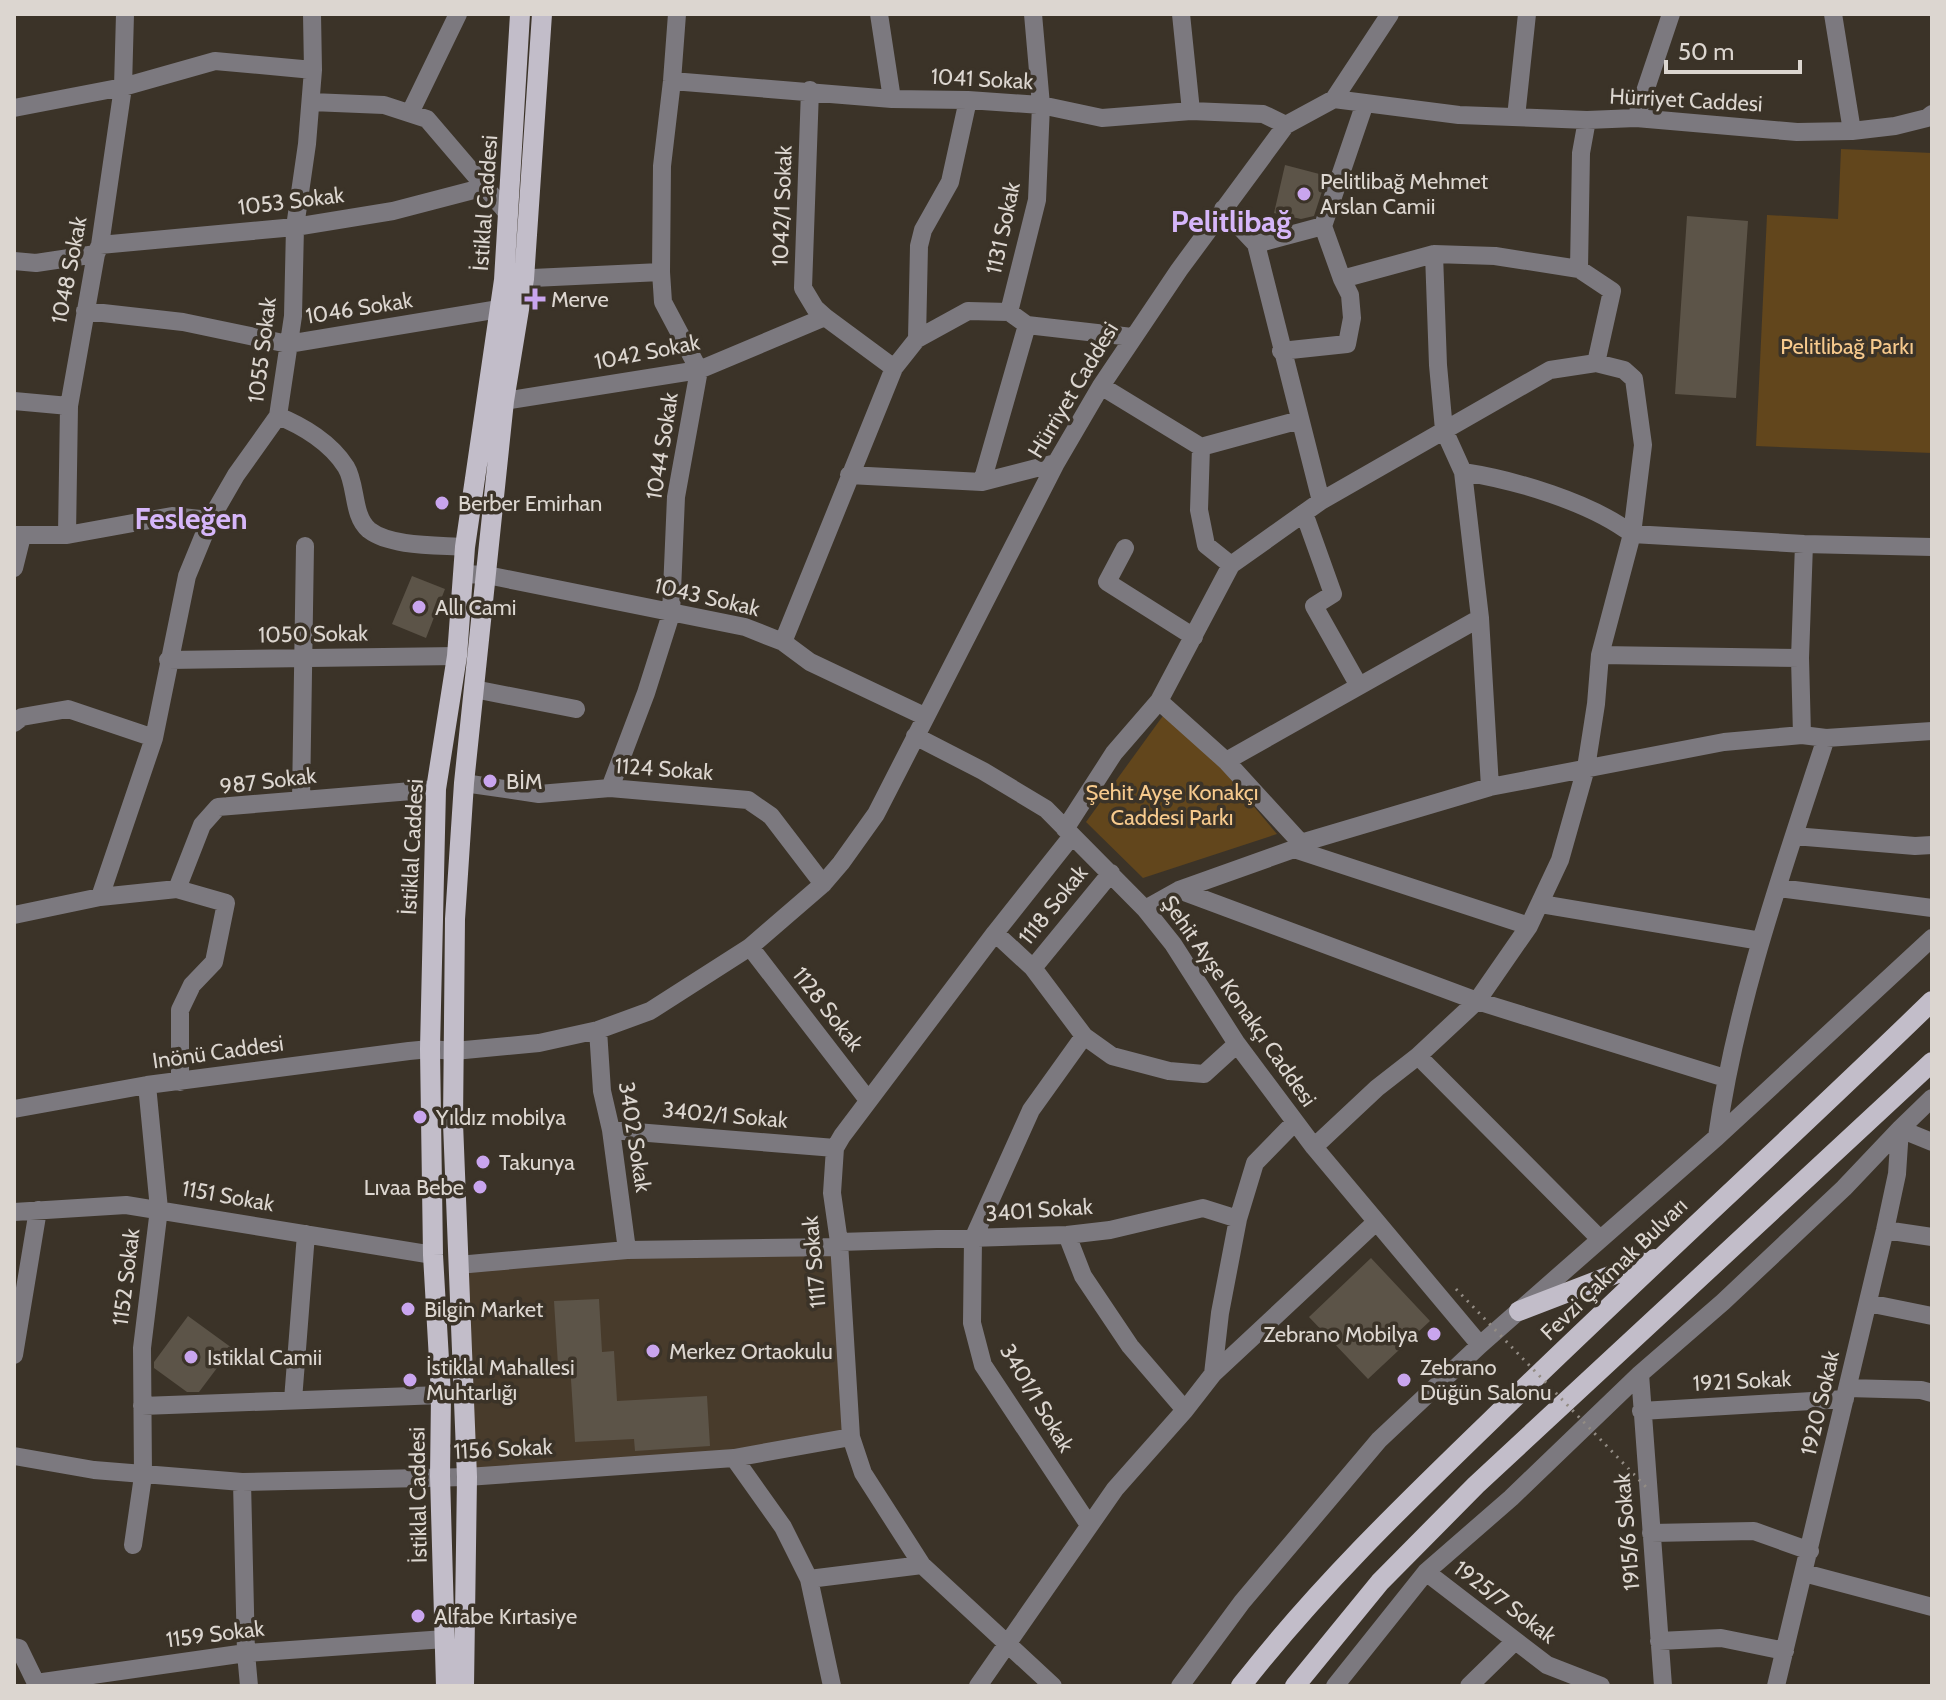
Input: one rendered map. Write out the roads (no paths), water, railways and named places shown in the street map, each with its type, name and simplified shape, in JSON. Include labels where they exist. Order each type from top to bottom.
[{"type":"main road","name":"İstiklal Caddesi","points":[[446,1686],[430,1049],[436,789],[457,656],[465,547],[499,309],[514,279],[509,215],[520,14]]},
{"type":"main road","name":"İstiklal Caddesi","points":[[464,1686],[467,1477],[453,1123],[455,932],[464,783],[542,14]]},
{"type":"main road","name":"Fevzi Çakmak Bulvarı","points":[[1241,1686],[1285,1629],[1389,1519],[1661,1256],[1932,1001]]},
{"type":"main road","points":[[1295,1686],[1380,1582],[1476,1485],[1932,1062]]},
{"type":"main road","points":[[1519,1311],[1661,1256]]},
{"type":"street","name":"1048 Sokak","points":[[67,535],[69,406],[123,87],[125,14]]},
{"type":"street","name":"1055 Sokak","points":[[100,897],[154,738],[187,576],[210,520],[236,475],[278,416],[293,316],[295,227],[311,102],[312,14]]},
{"type":"street","points":[[410,113],[458,14]]},
{"type":"street","name":"1044 Sokak","points":[[610,788],[646,693],[671,614],[676,497],[699,370],[663,302],[661,272],[662,166],[677,14]]},
{"type":"street","points":[[879,14],[892,99]]},
{"type":"street","name":"1131 Sokak","points":[[1009,312],[1037,200],[1041,105],[1033,14]]},
{"type":"street","points":[[1181,14],[1191,111]]},
{"type":"street","points":[[1334,99],[1390,14]]},
{"type":"street","points":[[1516,117],[1527,14]]},
{"type":"street","points":[[1636,118],[1671,14]]},
{"type":"street","points":[[1833,14],[1852,131]]},
{"type":"street","points":[[14,108],[123,87],[215,61],[313,70]]},
{"type":"street","name":"1041 Sokak","points":[[672,81],[892,99],[1041,105],[1102,118],[1191,111],[1263,114],[1286,125]]},
{"type":"street","name":"1042/1 Sokak","points":[[810,90],[803,288],[815,308],[825,317]]},
{"type":"street","name":"Hürriyet Caddesi","points":[[430,1049],[454,1051],[539,1043],[598,1030],[650,1011],[750,947],[823,884],[876,814],[1056,463],[1101,386],[1132,337],[1286,125],[1334,99],[1459,115],[1587,120],[1636,118],[1797,132],[1852,131],[1930,118]]},
{"type":"street","points":[[917,339],[919,246],[923,230],[950,182],[968,100]]},
{"type":"street","points":[[311,102],[384,105],[427,119],[509,215]]},
{"type":"street","points":[[1281,351],[1347,344],[1352,318],[1350,295],[1323,226],[1365,103]]},
{"type":"street","points":[[1579,269],[1581,153],[1587,120]]},
{"type":"street","name":"1053 Sokak","points":[[14,261],[36,263],[98,249],[295,227],[393,211],[485,187]]},
{"type":"street","points":[[1223,209],[1256,244],[1321,501]]},
{"type":"street","points":[[1256,244],[1323,226]]},
{"type":"street","points":[[1342,279],[1434,254],[1495,256],[1579,269],[1612,291],[1596,363]]},
{"type":"street","points":[[1434,254],[1444,430],[1463,472],[1480,618],[1490,787]]},
{"type":"street","points":[[514,279],[661,272]]},
{"type":"street","name":"1046 Sokak","points":[[85,311],[183,322],[288,344],[499,309]]},
{"type":"street","points":[[783,642],[894,368],[917,339],[968,311],[1009,312],[1027,325],[1132,337]]},
{"type":"street","points":[[825,317],[894,368]]},
{"type":"street","name":"1042 Sokak","points":[[504,401],[699,370],[825,317]]},
{"type":"street","points":[[982,482],[1027,325]]},
{"type":"street","points":[[835,1148],[1068,832],[1114,753],[1159,701],[1231,565],[1321,501],[1550,370],[1596,363],[1624,370],[1634,379],[1643,445],[1632,534],[1600,655],[1586,768],[1560,860],[1529,926],[1477,1001],[1314,1147]]},
{"type":"street","points":[[489,381],[504,401]]},
{"type":"street","points":[[1101,386],[1201,447],[1300,420]]},
{"type":"street","points":[[14,401],[69,406]]},
{"type":"street","points":[[278,416],[299,425],[327,446],[346,468],[360,516],[369,529],[396,541],[465,547]]},
{"type":"street","points":[[1201,447],[1199,510],[1206,545],[1231,565]]},
{"type":"street","points":[[849,475],[982,482],[1056,463]]},
{"type":"street","points":[[1463,472],[1496,477],[1610,517],[1632,534],[1804,544],[1932,547]]},
{"type":"street","points":[[1304,513],[1333,594],[1314,606],[1359,686]]},
{"type":"street","points":[[14,568],[18,535],[67,535],[172,516],[210,520]]},
{"type":"street","points":[[1802,735],[1800,658],[1804,544]]},
{"type":"street","points":[[301,800],[305,546]]},
{"type":"street","points":[[1125,548],[1107,582],[1194,637]]},
{"type":"street","name":"1043 Sokak","points":[[463,574],[487,575],[745,627],[783,642],[810,662],[924,716]]},
{"type":"street","points":[[1226,761],[1480,618]]},
{"type":"street","points":[[1600,655],[1800,658]]},
{"type":"street","name":"1050 Sokak","points":[[168,660],[457,656]]},
{"type":"street","points":[[474,689],[576,709]]},
{"type":"street","points":[[1159,701],[1226,761],[1297,846],[1529,926]]},
{"type":"street","points":[[14,723],[22,717],[68,709],[154,738]]},
{"type":"street","points":[[1145,909],[1179,890],[1297,846],[1490,787],[1724,742],[1802,735],[1826,738],[1932,731]]},
{"type":"street","name":"Şehit Ayşe Konakçı Caddesi","points":[[915,736],[983,771],[1046,809],[1145,909],[1173,944],[1237,1044],[1314,1147],[1480,1345]]},
{"type":"street","points":[[1717,1137],[1725,1078],[1761,941],[1826,738]]},
{"type":"street","name":"1124 Sokak","points":[[464,783],[539,794],[610,788],[748,800],[771,816],[823,884]]},
{"type":"street","name":"987 Sokak","points":[[177,889],[202,825],[218,807],[436,789]]},
{"type":"street","points":[[1794,836],[1932,845]]},
{"type":"street","name":"1118 Sokak","points":[[1033,968],[1111,873]]},
{"type":"street","points":[[1779,888],[1932,908]]},
{"type":"street","points":[[14,915],[100,897],[177,889],[226,903],[214,962],[192,985],[180,1010],[180,1082]]},
{"type":"street","points":[[1179,890],[1477,1001],[1725,1078]]},
{"type":"street","points":[[1541,904],[1761,941]]},
{"type":"street","name":"1118 Sokak","points":[[995,933],[1033,968],[1084,1036],[1112,1056],[1191,1074],[1204,1074],[1237,1044]]},
{"type":"street","points":[[1180,1686],[1242,1602],[1379,1440],[1480,1345],[1717,1137],[1932,938]]},
{"type":"street","name":"1128 Sokak","points":[[750,947],[868,1100]]},
{"type":"street","name":"3402 Sokak","points":[[598,1030],[602,1091],[611,1130],[627,1250]]},
{"type":"street","points":[[973,1239],[1031,1110],[1084,1036]]},
{"type":"street","name":"Inönü Caddesi","points":[[14,1109],[147,1085],[430,1049]]},
{"type":"street","points":[[1418,1056],[1600,1239]]},
{"type":"street","name":"1152 Sokak","points":[[133,1545],[143,1476],[142,1348],[159,1209],[147,1085]]},
{"type":"street","points":[[1335,1686],[1426,1572],[1511,1498],[1640,1374],[1723,1302],[1833,1199],[1932,1098]]},
{"type":"street","points":[[1213,1374],[1220,1313],[1238,1219],[1255,1163],[1295,1122]]},
{"type":"street","points":[[1900,1129],[1932,1142]]},
{"type":"street","name":"1920 Sokak","points":[[1776,1686],[1885,1230],[1897,1174],[1900,1129]]},
{"type":"street","name":"3402/1 Sokak","points":[[611,1130],[835,1148]]},
{"type":"street","name":"1117 Sokak","points":[[835,1148],[832,1193],[851,1437],[863,1473],[922,1565],[1053,1686]]},
{"type":"street","name":"1151 Sokak","points":[[14,1212],[126,1205],[433,1255]]},
{"type":"street","name":"3401 Sokak","points":[[458,1265],[627,1250],[1067,1235],[1110,1230],[1203,1208],[1238,1219]]},
{"type":"street","points":[[14,1355],[38,1210]]},
{"type":"street","points":[[978,1686],[1052,1584],[1115,1489],[1213,1374],[1376,1222]]},
{"type":"street","points":[[1885,1230],[1932,1237]]},
{"type":"street","points":[[293,1400],[306,1234]]},
{"type":"street","points":[[1067,1235],[1083,1276],[1130,1346],[1185,1410]]},
{"type":"street","name":"3401/1 Sokak","points":[[973,1239],[972,1323],[983,1365],[1089,1525]]},
{"type":"street","points":[[1868,1303],[1932,1316]]},
{"type":"street","name":"1915/6 Sokak","points":[[1640,1374],[1663,1686]]},
{"type":"street","name":"1921 Sokak","points":[[1641,1411],[1846,1394],[1921,1390],[1932,1393]]},
{"type":"street","points":[[142,1406],[441,1395]]},
{"type":"street","name":"1156 Sokak","points":[[14,1456],[143,1476],[242,1482],[467,1477],[734,1458],[851,1437]]},
{"type":"street","points":[[734,1458],[783,1527],[809,1579],[832,1686]]},
{"type":"street","points":[[242,1482],[249,1686]]},
{"type":"street","points":[[1651,1533],[1754,1531],[1810,1551]]},
{"type":"street","points":[[809,1579],[922,1565]]},
{"type":"street","name":"1925/7 Sokak","points":[[1426,1572],[1547,1665],[1601,1686]]},
{"type":"street","points":[[1804,1573],[1932,1607]]},
{"type":"street","points":[[1659,1641],[1721,1638],[1785,1651]]},
{"type":"street","name":"1159 Sokak","points":[[14,1647],[19,1648],[36,1683],[246,1653],[445,1639]]},
{"type":"street","points":[[1469,1686],[1514,1642]]},
{"type":"place","name":"Pelitlibağ Mehmet Arslan Camii","points":[[1304,194]]},
{"type":"place","name":"Merve","points":[[535,299]]},
{"type":"place","name":"Berber Emirhan","points":[[442,503]]},
{"type":"place","name":"Allı Cami","points":[[419,607]]},
{"type":"place","name":"BİM","points":[[490,781]]},
{"type":"place","name":"Yıldız mobilya","points":[[420,1117]]},
{"type":"place","name":"Takunya","points":[[483,1162]]},
{"type":"place","name":"Lıvaa Bebe","points":[[480,1187]]},
{"type":"place","name":"Bilgin Market","points":[[408,1309]]},
{"type":"place","name":"Zebrano Mobilya","points":[[1434,1334]]},
{"type":"place","name":"Merkez Ortaokulu","points":[[653,1351]]},
{"type":"place","name":"Istiklal Camii","points":[[191,1357]]},
{"type":"place","name":"İstiklal Mahallesi Muhtarlığı","points":[[410,1380]]},
{"type":"place","name":"Zebrano Düğün Salonu","points":[[1404,1380]]},
{"type":"place","name":"Alfabe Kırtasiye","points":[[418,1616]]},
{"type":"district","name":"Pelitlibağ","points":[[1231,221]]},
{"type":"district","name":"Fesleğen","points":[[191,518]]},
{"type":"park label","name":"Pelitlibağ Parkı","points":[[1847,346]]},
{"type":"park label","name":"Şehit Ayşe Konakçı Caddesi Parkı","points":[[1172,804]]}]
